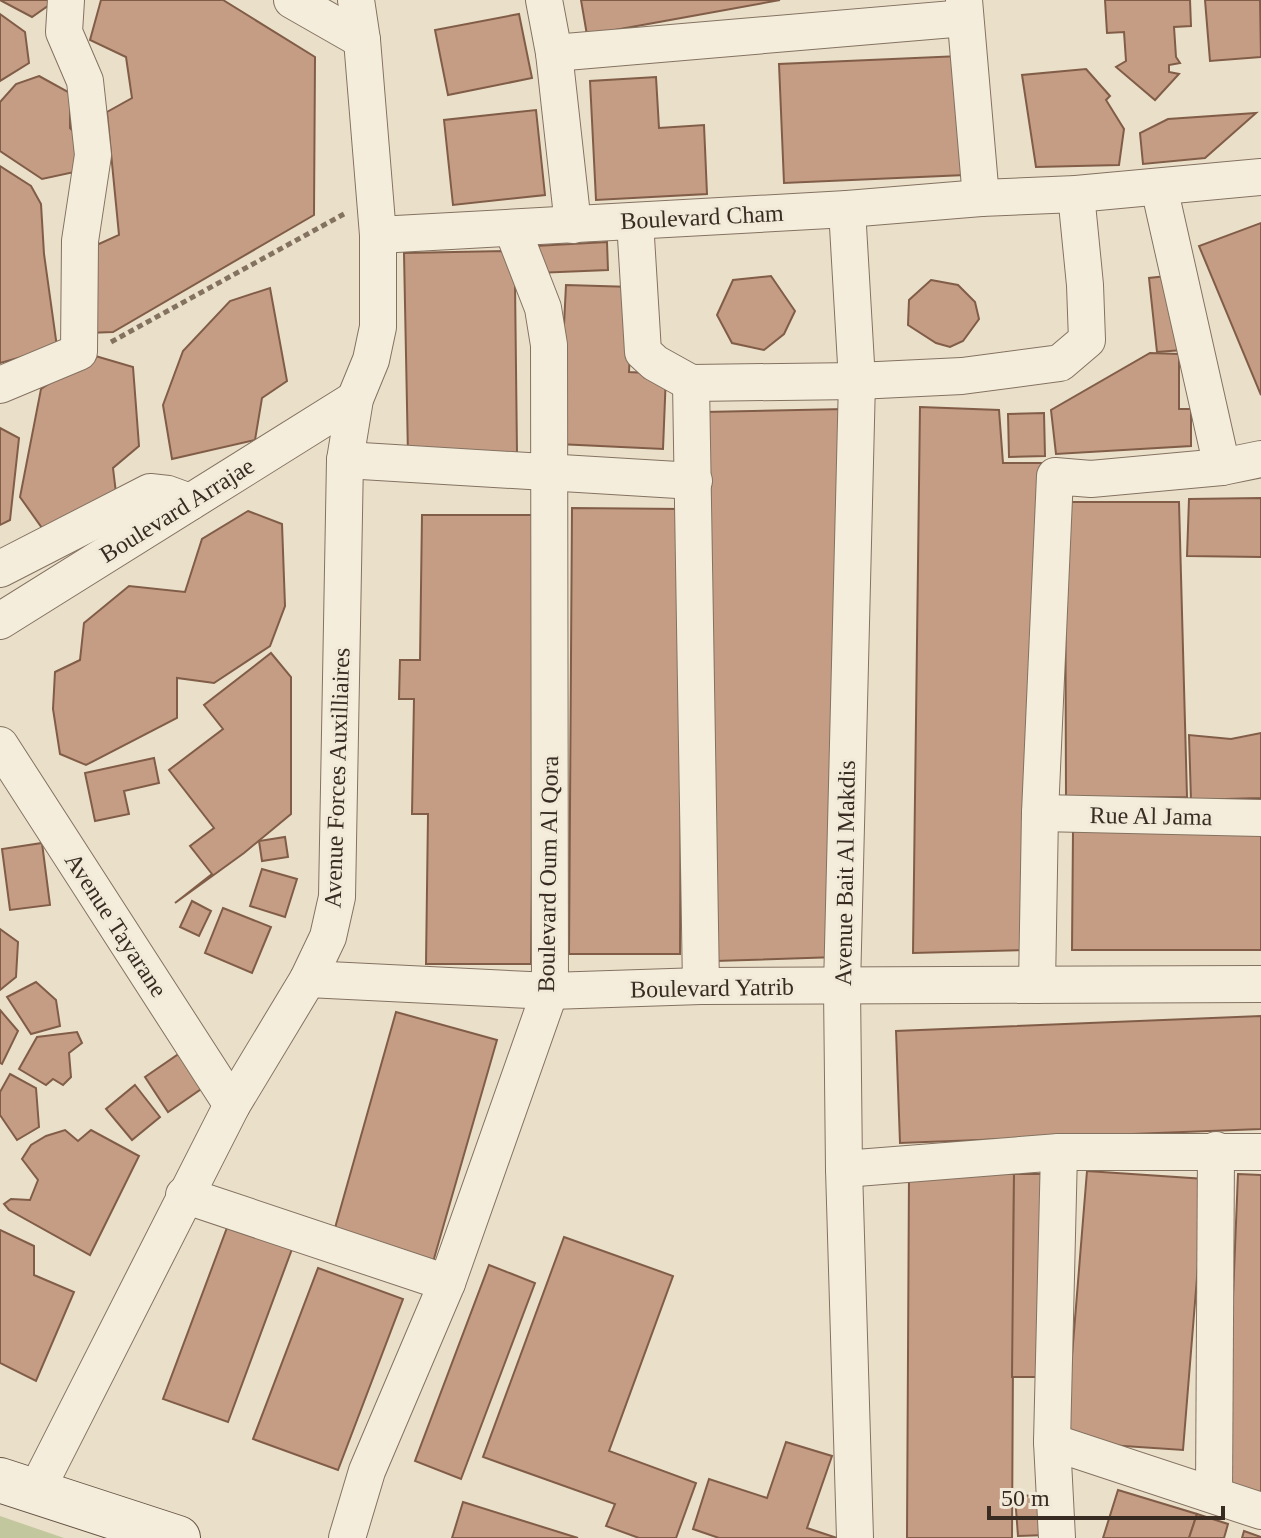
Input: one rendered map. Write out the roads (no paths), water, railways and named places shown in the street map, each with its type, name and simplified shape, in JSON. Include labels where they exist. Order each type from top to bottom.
[{"type":"main road","points":[[18,1487],[178,1538]]},
{"type":"street","points":[[0,385],[79,352],[80,241],[93,155],[85,81],[64,32],[66,0]]},
{"type":"street","points":[[292,0],[362,40]]},
{"type":"street","points":[[356,0],[378,235]]},
{"type":"street","points":[[544,0],[554,53],[573,225]]},
{"type":"street","points":[[554,53],[965,9],[981,198]]},
{"type":"street","name":"Boulevard Cham","points":[[378,235],[1076,194],[1261,177]]},
{"type":"street","points":[[1159,187],[1222,467]]},
{"type":"street","points":[[635,221],[643,352],[655,363],[691,383],[962,376],[1060,363],[1087,340],[1076,194]]},
{"type":"street","name":"Avenue Bait Al Makdis","points":[[847,209],[857,381],[842,987],[855,1538]]},
{"type":"street","name":"Boulevard Oum Al Qora","points":[[347,1538],[367,1471],[447,1283],[550,991],[549,345],[543,308],[512,228]]},
{"type":"street","name":"Avenue Forces Auxilliaires","points":[[18,1487],[232,1105],[308,979],[328,937],[337,897],[345,460],[355,399],[371,360],[378,327],[378,235]]},
{"type":"street","points":[[691,383],[701,986]]},
{"type":"street","name":"Boulevard Arrajae","points":[[0,621],[355,399]]},
{"type":"street","points":[[1037,985],[1040,813],[1055,476],[1091,479],[1222,467],[1261,459]]},
{"type":"street","points":[[345,460],[694,481]]},
{"type":"street","points":[[0,569],[150,492],[168,494],[190,502]]},
{"type":"street","name":"Avenue Tayarane","points":[[0,745],[232,1105]]},
{"type":"street","name":"Rue Al Jama","points":[[1040,813],[1261,818]]},
{"type":"street","name":"Boulevard Yatrib","points":[[308,979],[550,991],[701,986],[1261,984]]},
{"type":"street","points":[[1214,1494],[1216,1150]]},
{"type":"street","points":[[844,1169],[1059,1152],[1261,1152]]},
{"type":"street","points":[[1057,1538],[1052,1442],[1059,1152]]},
{"type":"street","points":[[184,1195],[447,1283]]},
{"type":"street","points":[[1052,1442],[1261,1511]]}]
